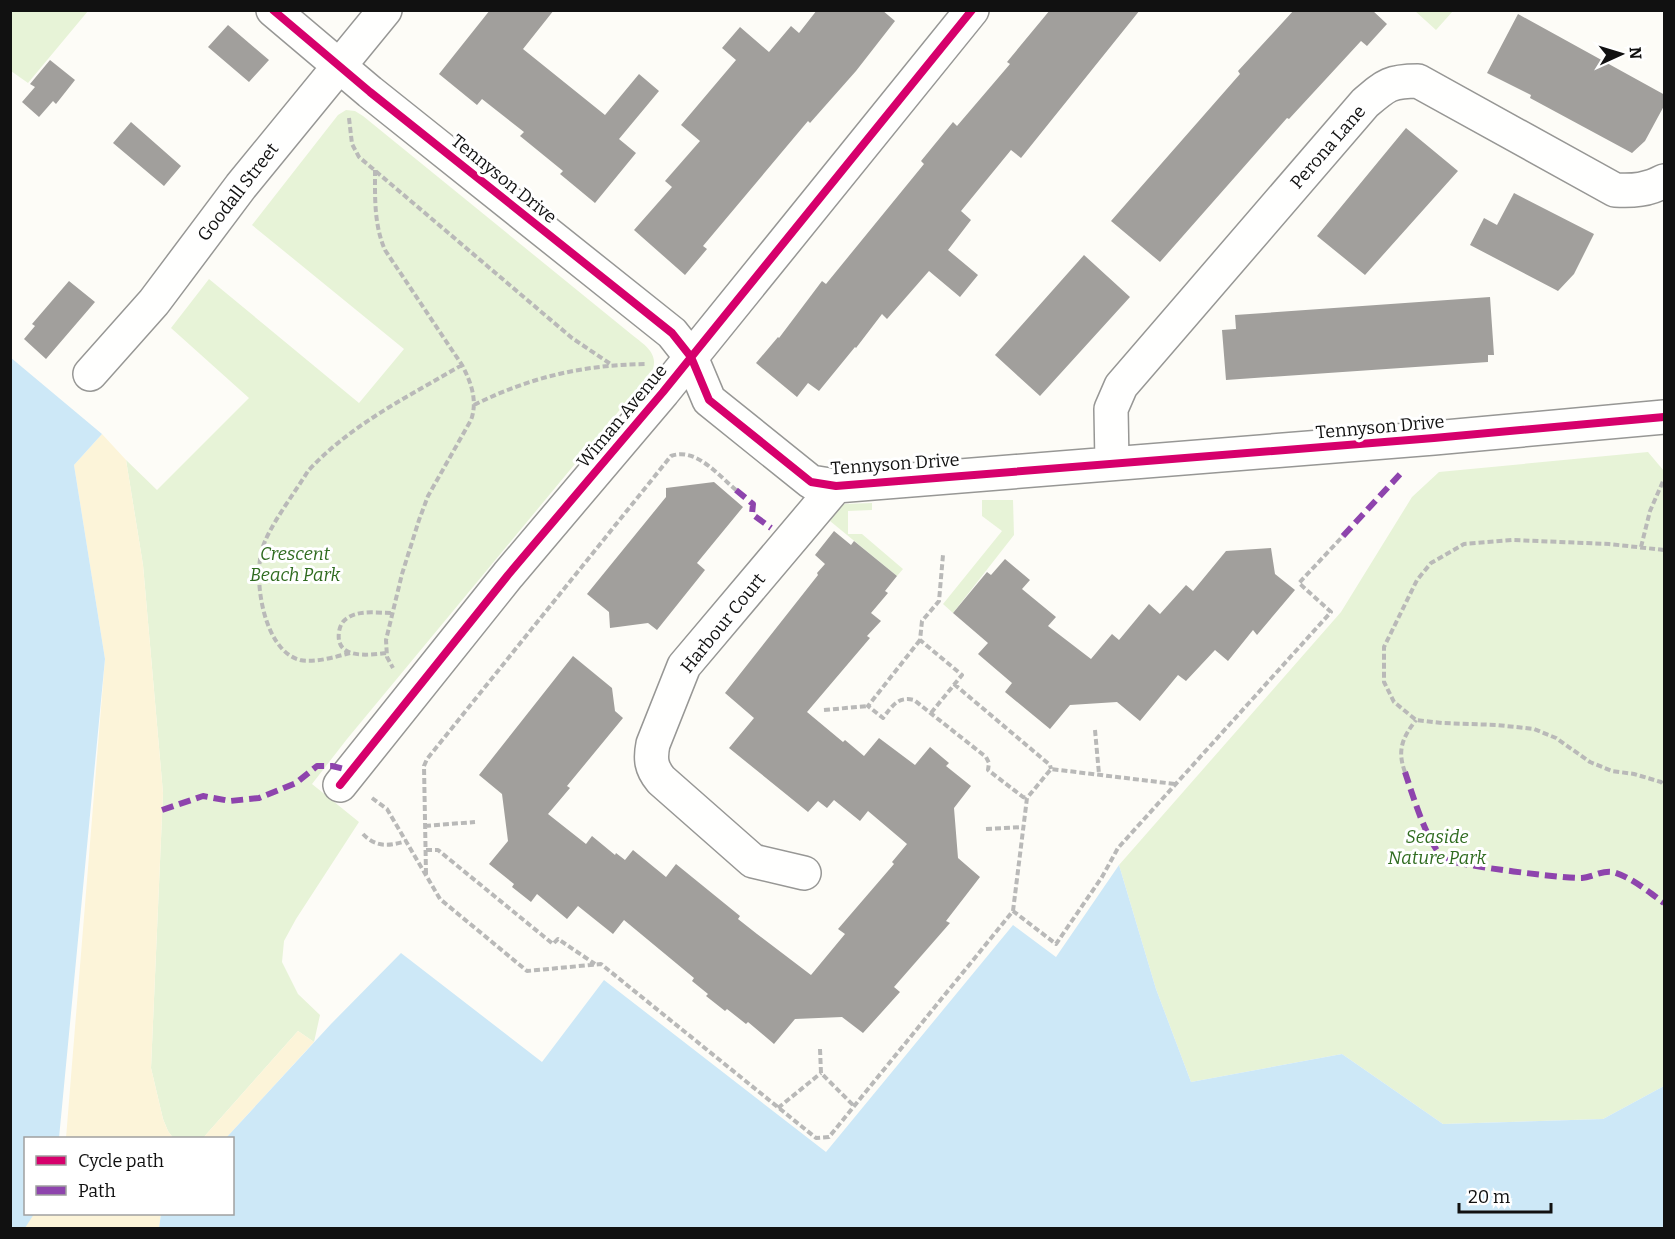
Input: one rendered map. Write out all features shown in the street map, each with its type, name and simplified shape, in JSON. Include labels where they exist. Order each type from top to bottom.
[{"type":"street","name":"Tennyson Drive","points":[[273,10],[339,66],[672,333],[691,357],[709,400],[811,482],[836,486],[1665,417]]},
{"type":"street","name":"Goodall Street","points":[[90,374],[154,302],[242,186],[385,10]]},
{"type":"street","name":"Wiman Avenue","points":[[340,785],[508,575],[691,357],[972,10]]},
{"type":"street","name":"Perona Lane","points":[[1112,463],[1112,409],[1121,386],[1365,103],[1381,89],[1398,81],[1418,81],[1615,190],[1634,191],[1654,187],[1665,181]]},
{"type":"street","name":"Harbour Court","points":[[804,873],[753,861],[661,780],[651,765],[651,755],[653,744],[684,666],[836,486]]},
{"type":"path","points":[[349,118],[350,134],[355,151],[375,170],[572,338],[612,364]]},
{"type":"path","points":[[375,170],[376,216],[385,250],[462,365],[470,381],[474,405],[471,420],[428,496],[415,531],[386,640],[386,653],[394,669]]},
{"type":"path","points":[[474,405],[536,380],[565,372],[612,364],[655,364]]},
{"type":"path","points":[[386,653],[370,655],[350,653],[309,660],[299,659],[281,648],[268,626],[264,612],[260,579],[262,549],[308,471],[318,460],[387,408],[462,365]]},
{"type":"path","points":[[426,875],[424,766],[427,759],[671,456],[693,455],[736,490]]},
{"type":"path","points":[[1641,547],[1650,511],[1665,479]]},
{"type":"path","points":[[1013,911],[1056,944],[1102,878],[1118,848],[1331,612],[1299,583],[1343,536]]},
{"type":"path","points":[[1665,550],[1512,540],[1464,544],[1431,563],[1417,580],[1384,647],[1384,682],[1394,702],[1416,720],[1534,729],[1556,738],[1590,762],[1612,771],[1634,774],[1665,785]]},
{"type":"path","points":[[868,706],[920,640],[922,621],[939,601],[943,555]]},
{"type":"path","points":[[350,653],[340,643],[338,636],[340,627],[346,618],[361,613],[392,613]]},
{"type":"path","points":[[920,640],[962,675],[931,713]]},
{"type":"path","points":[[954,684],[1052,769]]},
{"type":"path","points":[[824,710],[868,706],[883,718],[897,702],[910,699],[986,757],[989,763],[988,770],[1027,798]]},
{"type":"path","points":[[1405,772],[1400,758],[1405,734],[1416,720]]},
{"type":"path","points":[[1095,730],[1099,775]]},
{"type":"path","points":[[1052,769],[1175,784]]},
{"type":"path","points":[[372,798],[387,809],[440,899],[527,971],[601,963],[816,1138],[829,1137],[1013,911],[1027,798],[1052,769]]},
{"type":"path","points":[[425,826],[475,822]]},
{"type":"path","points":[[986,829],[1023,827]]},
{"type":"path","points":[[363,834],[369,840],[383,845],[406,841]]},
{"type":"path","points":[[426,850],[438,850],[553,944],[558,939],[595,964]]},
{"type":"path","points":[[820,1048],[821,1072],[854,1106]]},
{"type":"path","points":[[778,1108],[821,1072]]},
{"type":"green space","points":[[10,11],[88,11],[28,83],[11,71]]},
{"type":"green space","points":[[1415,11],[1453,11],[1436,30]]},
{"type":"green space","name":"Crescent Beach Park","points":[[346,110],[355,111],[363,116],[640,341],[652,354],[654,365],[652,371],[312,784],[359,822],[284,941],[282,962],[298,994],[320,1015],[314,1042],[298,1031],[204,1137],[172,1137],[163,1119],[151,1068],[163,793],[143,565],[126,460],[157,490],[249,398],[171,328],[209,279],[359,403],[404,349],[252,225],[338,115]]},
{"type":"green space","name":"Seaside Nature Park","points":[[1648,452],[1664,471],[1664,1086],[1603,1119],[1443,1124],[1342,1054],[1191,1082],[1156,989],[1119,865],[1341,612],[1412,497],[1439,472]]},
{"type":"green space","points":[[982,500],[1013,500],[1014,535],[953,613],[943,604],[1002,531],[982,516]]},
{"type":"green space","points":[[872,503],[872,510],[848,511],[848,534],[862,534],[903,569],[897,576],[830,521],[844,504]]},
{"type":"sand","points":[[102,434],[126,460],[143,565],[163,793],[151,1068],[163,1119],[172,1137],[66,1137],[105,659],[74,465]]},
{"type":"sand","points":[[298,1031],[314,1042],[227,1137],[204,1137]]},
{"type":"sand","points":[[32,1215],[161,1215],[159,1228],[24,1228]]},
{"type":"water","points":[[10,357],[102,434],[74,465],[105,659],[59,1137],[24,1137],[24,1215],[33,1215],[25,1228],[10,1228]]},
{"type":"water","points":[[1119,865],[1156,989],[1191,1082],[1342,1054],[1443,1124],[1603,1119],[1664,1086],[1664,1228],[159,1228],[161,1215],[234,1215],[234,1137],[227,1137],[331,1024],[401,953],[542,1062],[604,980],[826,1152],[1013,925],[1056,957]]},
{"type":"building","points":[[490,10],[554,10],[523,49],[605,115],[639,74],[659,91],[619,139],[636,153],[595,203],[560,174],[563,171],[520,136],[524,132],[482,99],[477,105],[439,74]]},
{"type":"building","points":[[817,10],[882,10],[895,21],[856,71],[810,123],[808,121],[703,246],[707,249],[685,275],[634,230],[672,187],[665,181],[700,141],[681,125],[736,60],[722,48],[740,27],[769,52],[791,26],[799,33]]},
{"type":"building","points":[[1050,10],[1140,10],[1021,158],[1011,150],[961,211],[971,220],[948,250],[978,275],[960,297],[929,271],[887,319],[882,314],[819,391],[808,383],[797,397],[756,363],[779,338],[822,281],[826,284],[924,164],[921,161],[953,122],[957,126],[1010,64],[1007,62]]},
{"type":"building","points":[[1294,10],[1372,10],[1387,24],[1367,46],[1361,41],[1289,119],[1287,118],[1160,262],[1111,221],[1240,74],[1238,71]]},
{"type":"building","points":[[1518,14],[1665,95],[1665,104],[1645,141],[1632,153],[1530,98],[1531,95],[1487,73]]},
{"type":"building","points":[[228,25],[269,60],[249,82],[208,47]]},
{"type":"building","points":[[50,60],[75,80],[56,104],[53,101],[39,117],[22,102],[35,87],[30,84]]},
{"type":"building","points":[[131,122],[181,166],[164,186],[113,143]]},
{"type":"building","points":[[1406,128],[1458,171],[1365,275],[1317,236]]},
{"type":"building","points":[[1514,193],[1594,234],[1574,274],[1558,291],[1470,245],[1484,218],[1497,225]]},
{"type":"building","points":[[1084,255],[1130,297],[1040,396],[995,355]]},
{"type":"building","points":[[69,281],[95,302],[46,359],[24,339],[35,326],[32,324]]},
{"type":"building","points":[[1490,297],[1494,355],[1488,355],[1488,362],[1226,380],[1222,330],[1236,329],[1235,315]]},
{"type":"building","points":[[714,482],[743,507],[697,563],[705,570],[657,630],[648,623],[610,628],[609,612],[587,594],[666,497],[666,488]]},
{"type":"building","points":[[834,531],[851,545],[854,541],[897,576],[885,591],[888,593],[871,613],[881,621],[867,636],[870,638],[807,712],[864,756],[879,738],[915,765],[930,747],[949,763],[946,766],[971,786],[954,808],[958,858],[980,877],[946,921],[950,923],[894,987],[900,992],[863,1033],[842,1017],[795,1019],[774,1044],[748,1022],[746,1024],[727,1009],[725,1011],[706,996],[708,994],[692,981],[694,978],[624,920],[613,934],[578,906],[567,919],[537,894],[531,902],[512,887],[514,884],[489,864],[508,841],[502,794],[479,775],[573,656],[612,688],[615,711],[623,718],[567,786],[570,788],[548,814],[586,844],[592,836],[615,855],[616,853],[625,860],[633,850],[666,877],[676,864],[740,916],[738,919],[811,975],[845,934],[838,929],[894,864],[892,862],[907,844],[868,811],[860,821],[834,800],[827,808],[818,801],[808,812],[729,748],[754,718],[725,693],[818,575],[817,573],[825,564],[815,555]]},
{"type":"building","points":[[1271,548],[1275,574],[1295,590],[1257,635],[1253,630],[1228,661],[1215,650],[1186,681],[1178,675],[1140,721],[1117,702],[1070,705],[1050,729],[1005,692],[1012,683],[978,654],[988,643],[953,613],[987,572],[991,575],[1005,559],[1030,580],[1022,589],[1056,617],[1048,626],[1091,659],[1112,634],[1119,640],[1149,604],[1160,614],[1186,585],[1193,591],[1226,551]]},
{"type":"marked path","points":[[1343,536],[1403,471]]},
{"type":"marked path","points":[[736,490],[753,504],[752,514],[771,528]]},
{"type":"marked path","points":[[162,810],[203,796],[230,801],[259,798],[296,783],[317,766],[332,766],[352,771]]},
{"type":"marked path","points":[[1405,772],[1427,832],[1445,859],[1488,868],[1572,878],[1613,872],[1633,881],[1664,903]]},
{"type":"cycle path","points":[[273,10],[370,92],[672,333],[691,357],[709,400],[811,482],[836,486],[1434,438],[1664,417]]},
{"type":"cycle path","points":[[340,785],[508,575],[663,392],[972,10]]}]
